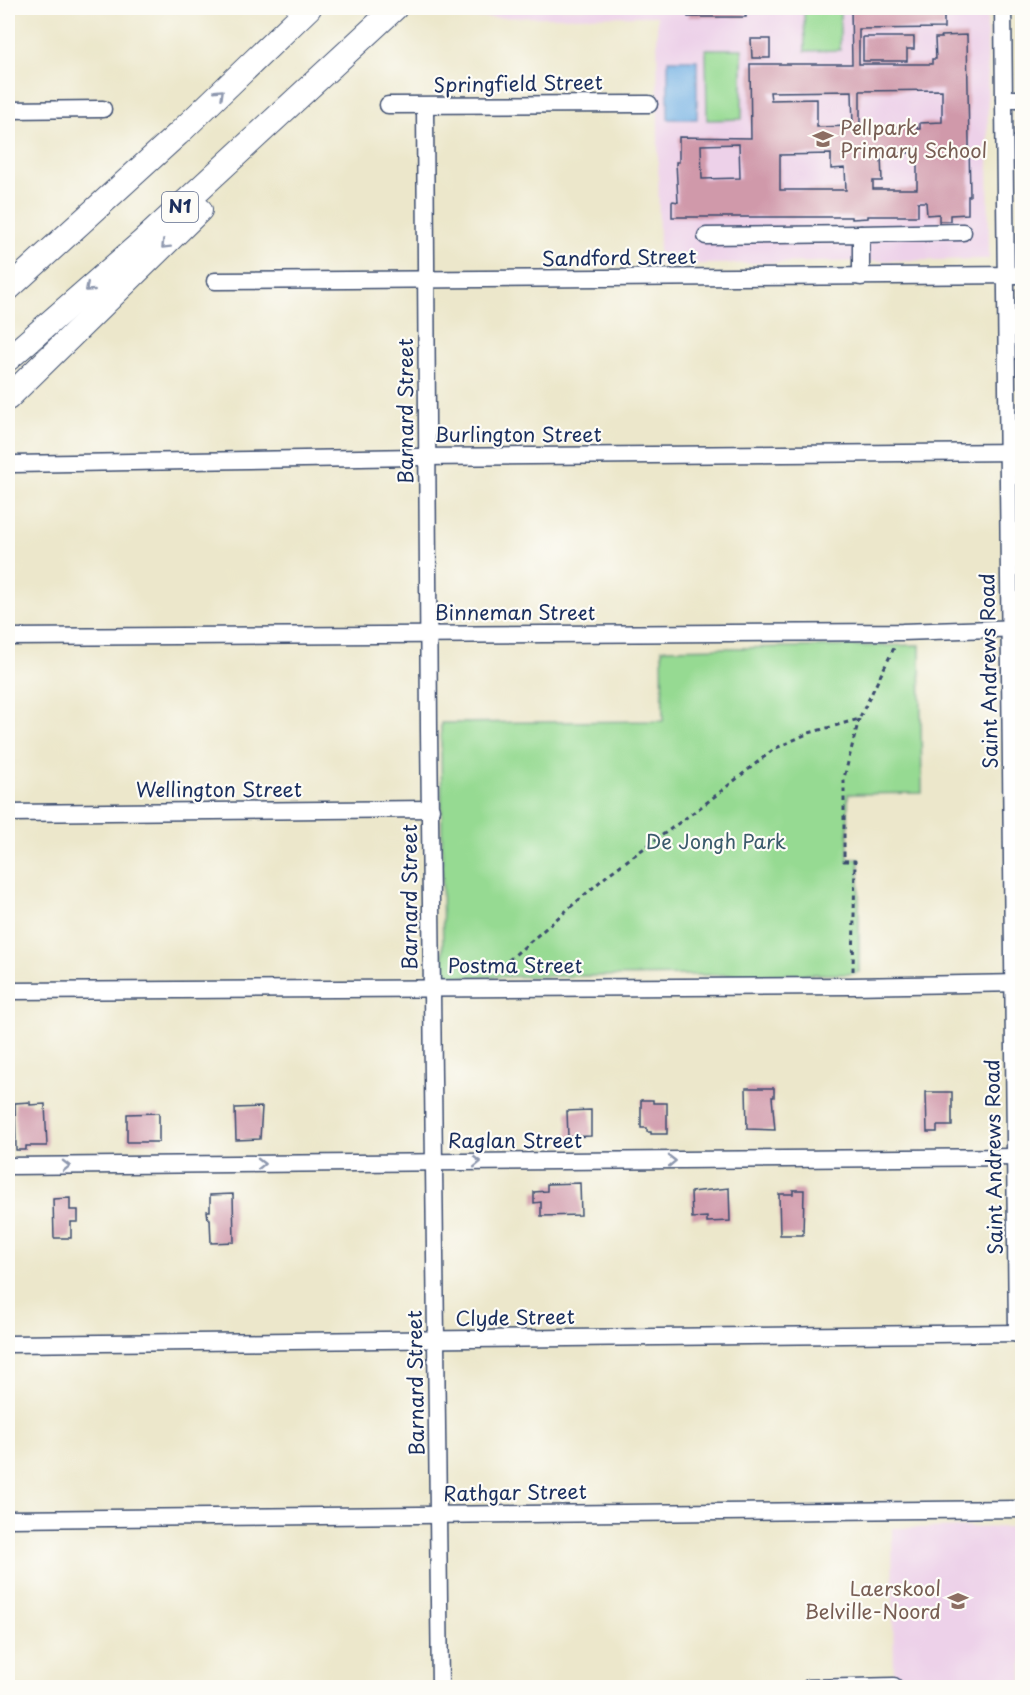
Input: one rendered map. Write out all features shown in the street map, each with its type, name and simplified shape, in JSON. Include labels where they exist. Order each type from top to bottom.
[{"type":"highway","points":[[8,289],[178,134],[309,8]]},
{"type":"highway","name":"N1","points":[[8,359],[142,242],[395,8]]},
{"type":"highway","points":[[8,398],[140,270],[293,116],[350,51]]},
{"type":"highway","points":[[8,267],[115,177],[178,134]]},
{"type":"street","name":"Saint Andrews Road","points":[[1003,8],[1004,99],[1014,275],[1020,1334]]},
{"type":"street","points":[[1004,99],[1023,99]]},
{"type":"street","name":"Springfield Street","points":[[388,105],[649,104]]},
{"type":"street","name":"Barnard Street","points":[[425,106],[440,1688]]},
{"type":"street","points":[[8,110],[103,109]]},
{"type":"street","points":[[706,236],[963,232]]},
{"type":"street","points":[[861,234],[861,277]]},
{"type":"street","name":"Sandford Street","points":[[215,281],[1014,275]]},
{"type":"street","name":"Burlington Street","points":[[14,464],[428,457],[1015,452]]},
{"type":"street","name":"Binneman Street","points":[[8,637],[891,632],[1016,628]]},
{"type":"street","name":"Wellington Street","points":[[8,813],[431,809]]},
{"type":"street","name":"Postma Street","points":[[8,991],[1018,983]]},
{"type":"street","name":"Raglan Street","points":[[8,1166],[1019,1157]]},
{"type":"street","name":"Clyde Street","points":[[8,1344],[1020,1334]]},
{"type":"street","name":"Rathgar Street","points":[[8,1519],[1023,1509]]},
{"type":"street","points":[[809,1688],[894,1686]]},
{"type":"path","points":[[853,973],[855,861],[844,861],[843,786],[846,765],[859,719],[898,641]]},
{"type":"path","points":[[489,977],[592,888],[705,804],[774,749],[809,733],[859,719]]},
{"type":"shaded area","name":"Pellpark Primary School","points":[[479,8],[987,8],[989,259],[659,265],[657,16],[468,18]]},
{"type":"shaded area","name":"Laerskool Belville-Noord","points":[[1022,1527],[1022,1687],[894,1687],[892,1528]]},
{"type":"green space","points":[[804,8],[840,8],[840,50],[805,51]]},
{"type":"green space","points":[[706,49],[742,49],[742,119],[707,120]]},
{"type":"green space","name":"De Jongh Park","points":[[920,645],[922,793],[848,794],[848,859],[859,859],[859,972],[848,974],[448,977],[443,973],[441,723],[663,721],[662,649]]},
{"type":"green space","points":[[1019,1540],[1022,1540],[1022,1626],[1019,1626]]},
{"type":"water","points":[[668,60],[697,60],[697,119],[668,119]]},
{"type":"building","points":[[688,8],[746,8],[746,17],[688,17]]},
{"type":"building","points":[[851,8],[944,8],[944,28],[859,29],[859,64],[932,64],[932,59],[936,59],[935,38],[967,35],[970,196],[968,196],[968,214],[950,215],[950,221],[939,221],[939,214],[927,215],[926,202],[918,202],[918,216],[868,216],[868,218],[852,219],[852,217],[672,217],[672,202],[678,202],[676,162],[679,162],[679,137],[751,138],[750,64],[852,64]],"holes":[[[942,90],[942,122],[920,123],[920,129],[917,129],[917,126],[860,127],[860,91]],[[852,91],[853,126],[817,127],[817,99],[771,100],[770,92]],[[739,144],[740,178],[702,179],[701,145]],[[873,153],[917,153],[917,189],[873,189],[873,181],[882,181],[881,156],[873,156]],[[831,154],[831,169],[845,168],[846,190],[780,190],[780,155]]]},
{"type":"building","points":[[863,37],[914,37],[914,49],[907,49],[907,61],[863,61]]},
{"type":"building","points":[[751,39],[770,39],[770,58],[752,58]]},
{"type":"building","points":[[746,1088],[774,1088],[774,1097],[772,1097],[775,1130],[747,1129]]},
{"type":"building","points":[[926,1092],[952,1092],[952,1126],[937,1126],[937,1132],[927,1132]]},
{"type":"building","points":[[641,1100],[667,1103],[667,1134],[651,1134],[647,1132],[647,1128],[641,1128]]},
{"type":"building","points":[[30,1102],[30,1105],[45,1104],[47,1146],[26,1146],[26,1150],[16,1150],[15,1103]]},
{"type":"building","points":[[262,1107],[260,1139],[236,1140],[235,1108]]},
{"type":"building","points":[[591,1110],[591,1136],[568,1137],[567,1111]]},
{"type":"building","points":[[159,1113],[159,1142],[127,1142],[127,1114]]},
{"type":"building","points":[[580,1183],[581,1215],[541,1216],[541,1202],[534,1203],[534,1192],[547,1191],[547,1184]]},
{"type":"building","points":[[729,1188],[730,1221],[707,1222],[707,1217],[692,1218],[691,1192]]},
{"type":"building","points":[[793,1190],[804,1190],[803,1235],[780,1235],[779,1194],[793,1194]]},
{"type":"building","points":[[233,1194],[234,1242],[211,1243],[210,1219],[208,1219],[207,1211],[210,1211],[210,1195]]},
{"type":"building","points":[[70,1198],[70,1210],[78,1210],[78,1222],[71,1222],[71,1238],[54,1238],[53,1199]]},
{"type":"place","name":"Pellpark Primary School","points":[[823,139]]},
{"type":"place","name":"Laerskool Belville-Noord","points":[[958,1601]]}]
